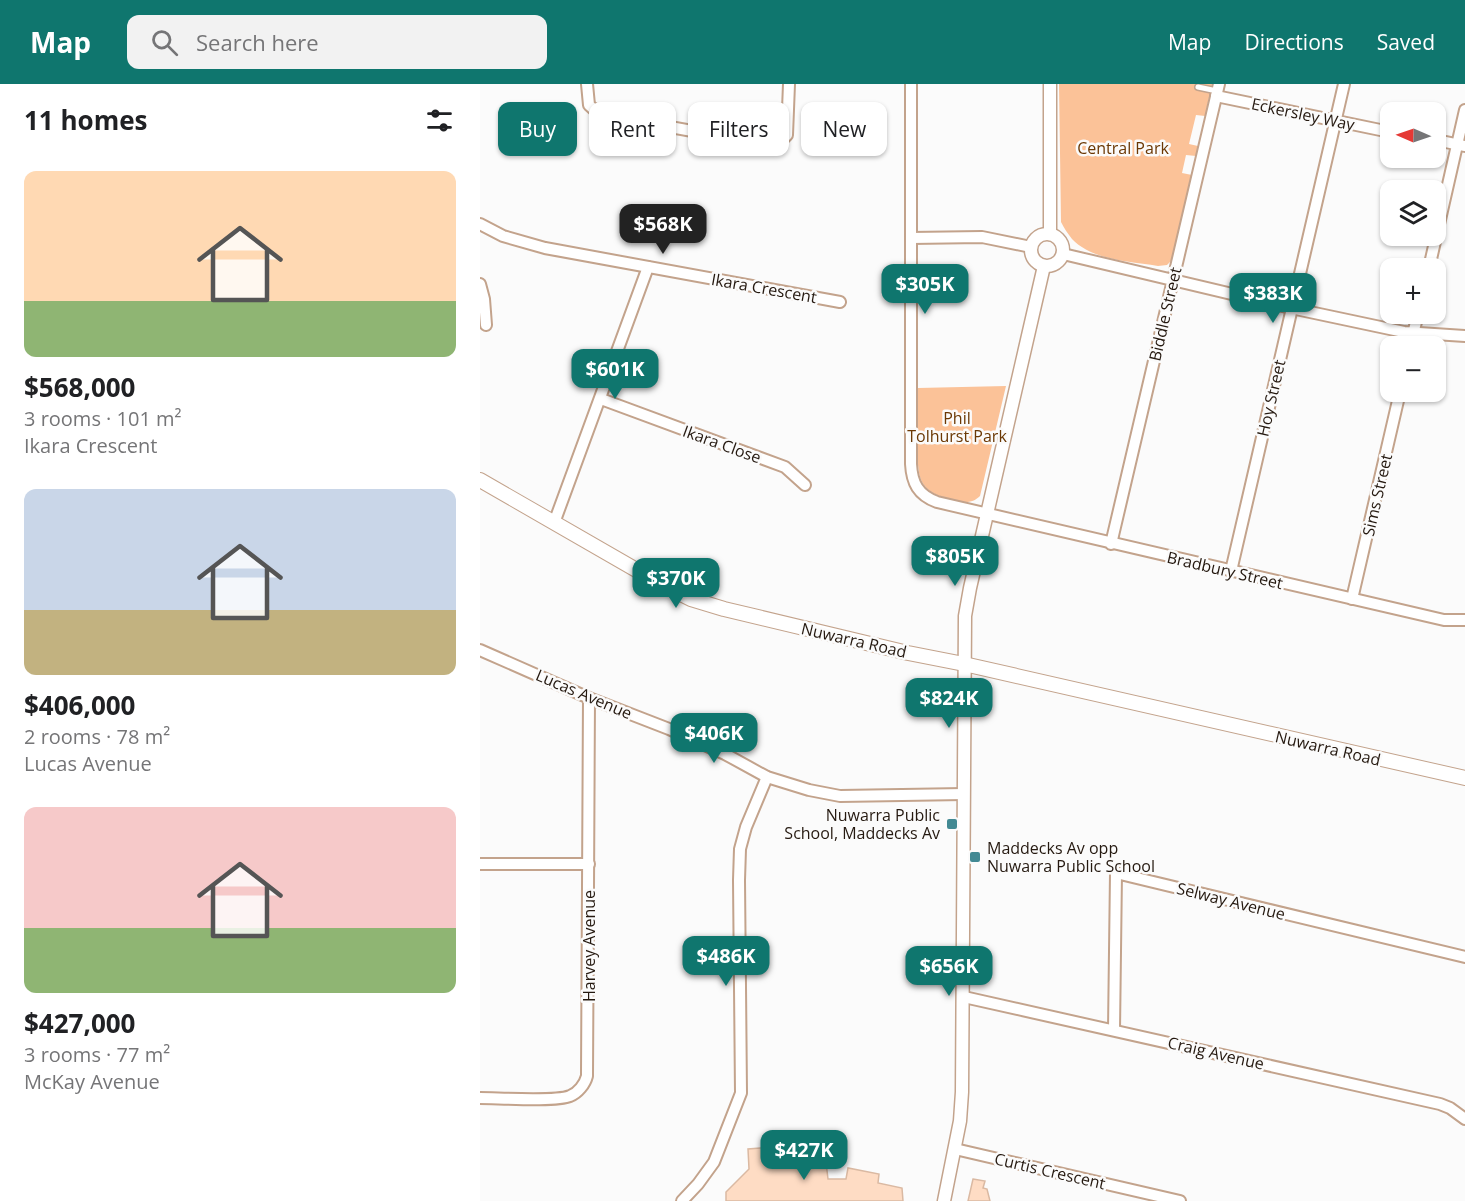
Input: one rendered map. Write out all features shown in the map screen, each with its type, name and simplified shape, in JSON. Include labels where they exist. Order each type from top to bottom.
[{"type":"main road","name":"Nuwarra Road","points":[[480,480],[659,583],[691,599],[724,609],[908,653],[1465,778]]},
{"type":"street","points":[[587,84],[590,105],[599,114],[769,145],[780,142],[787,135],[789,84]]},
{"type":"street","name":"Bradbury Street","points":[[911,84],[912,476],[921,494],[928,499],[1111,544],[1444,620],[1465,620]]},
{"type":"street","points":[[1050,84],[1050,234]]},
{"type":"street","name":"Hoy Street","points":[[1231,571],[1344,84]]},
{"type":"street","name":"Eckersley Way","points":[[1217,90],[1380,130]]},
{"type":"street","name":"Biddle Street","points":[[1111,544],[1217,90]]},
{"type":"street","points":[[1433,258],[1461,145],[1465,110]]},
{"type":"street","points":[[1446,142],[1461,145]]},
{"type":"street","name":"Ikara Crescent","points":[[480,224],[525,243],[840,302]]},
{"type":"street","points":[[1050,234],[1061,243],[1063,254],[1054,265],[1044,266],[1032,257],[1031,247],[1036,238],[1050,234]]},
{"type":"street","points":[[911,237],[982,237],[1031,247]]},
{"type":"street","points":[[1063,254],[1291,308],[1413,334],[1465,336]]},
{"type":"street","points":[[944,1201],[960,1121],[962,1092],[964,664],[967,602],[1044,266]]},
{"type":"street","points":[[554,523],[648,267]]},
{"type":"street","points":[[480,284],[486,324]]},
{"type":"street","points":[[1413,334],[1416,324]]},
{"type":"street","name":"Ikara Close","points":[[601,399],[785,467],[805,485]]},
{"type":"street","name":"Sims Street","points":[[1352,599],[1398,402]]},
{"type":"street","name":"Lucas Avenue","points":[[480,650],[589,698],[669,729],[725,754],[767,777],[809,790],[840,796],[964,794]]},
{"type":"street","name":"Harvey Avenue","points":[[480,1098],[562,1098],[576,1092],[586,1081],[589,1068],[589,698]]},
{"type":"street","points":[[682,1201],[698,1185],[714,1162],[741,1093],[740,849],[746,826],[767,777]]},
{"type":"street","points":[[480,864],[589,864]]},
{"type":"street","name":"Selway Avenue","points":[[1114,1030],[1116,873],[1465,957]]},
{"type":"street","name":"Craig Avenue","points":[[964,997],[1440,1104],[1465,1119]]},
{"type":"street","name":"Curtis Crescent","points":[[955,1149],[1180,1201]]},
{"type":"lane","points":[[1198,87],[1217,90]]},
{"type":"green space","name":"Central Park","points":[[1059,84],[1212,84],[1205,116],[1196,115],[1189,144],[1198,146],[1196,156],[1186,155],[1182,173],[1192,175],[1174,258],[1167,265],[1158,266],[1124,261],[1090,252],[1072,239],[1063,226],[1061,222]]},
{"type":"green space","name":"Phil Tolhurst Park","points":[[1006,386],[980,496],[973,501],[962,502],[930,491],[922,482],[918,464],[918,388]]},
{"type":"building","points":[[773,1147],[826,1162],[828,1179],[846,1179],[848,1168],[879,1174],[878,1183],[902,1188],[903,1201],[726,1201],[726,1192],[749,1169],[748,1149]]},
{"type":"building","points":[[973,1179],[985,1181],[983,1188],[987,1189],[990,1201],[968,1201]]},
{"type":"place","name":"Nuwarra Public School, Maddecks Av","points":[[952,824]]},
{"type":"place","name":"Maddecks Av opp Nuwarra Public School","points":[[975,857]]}]
